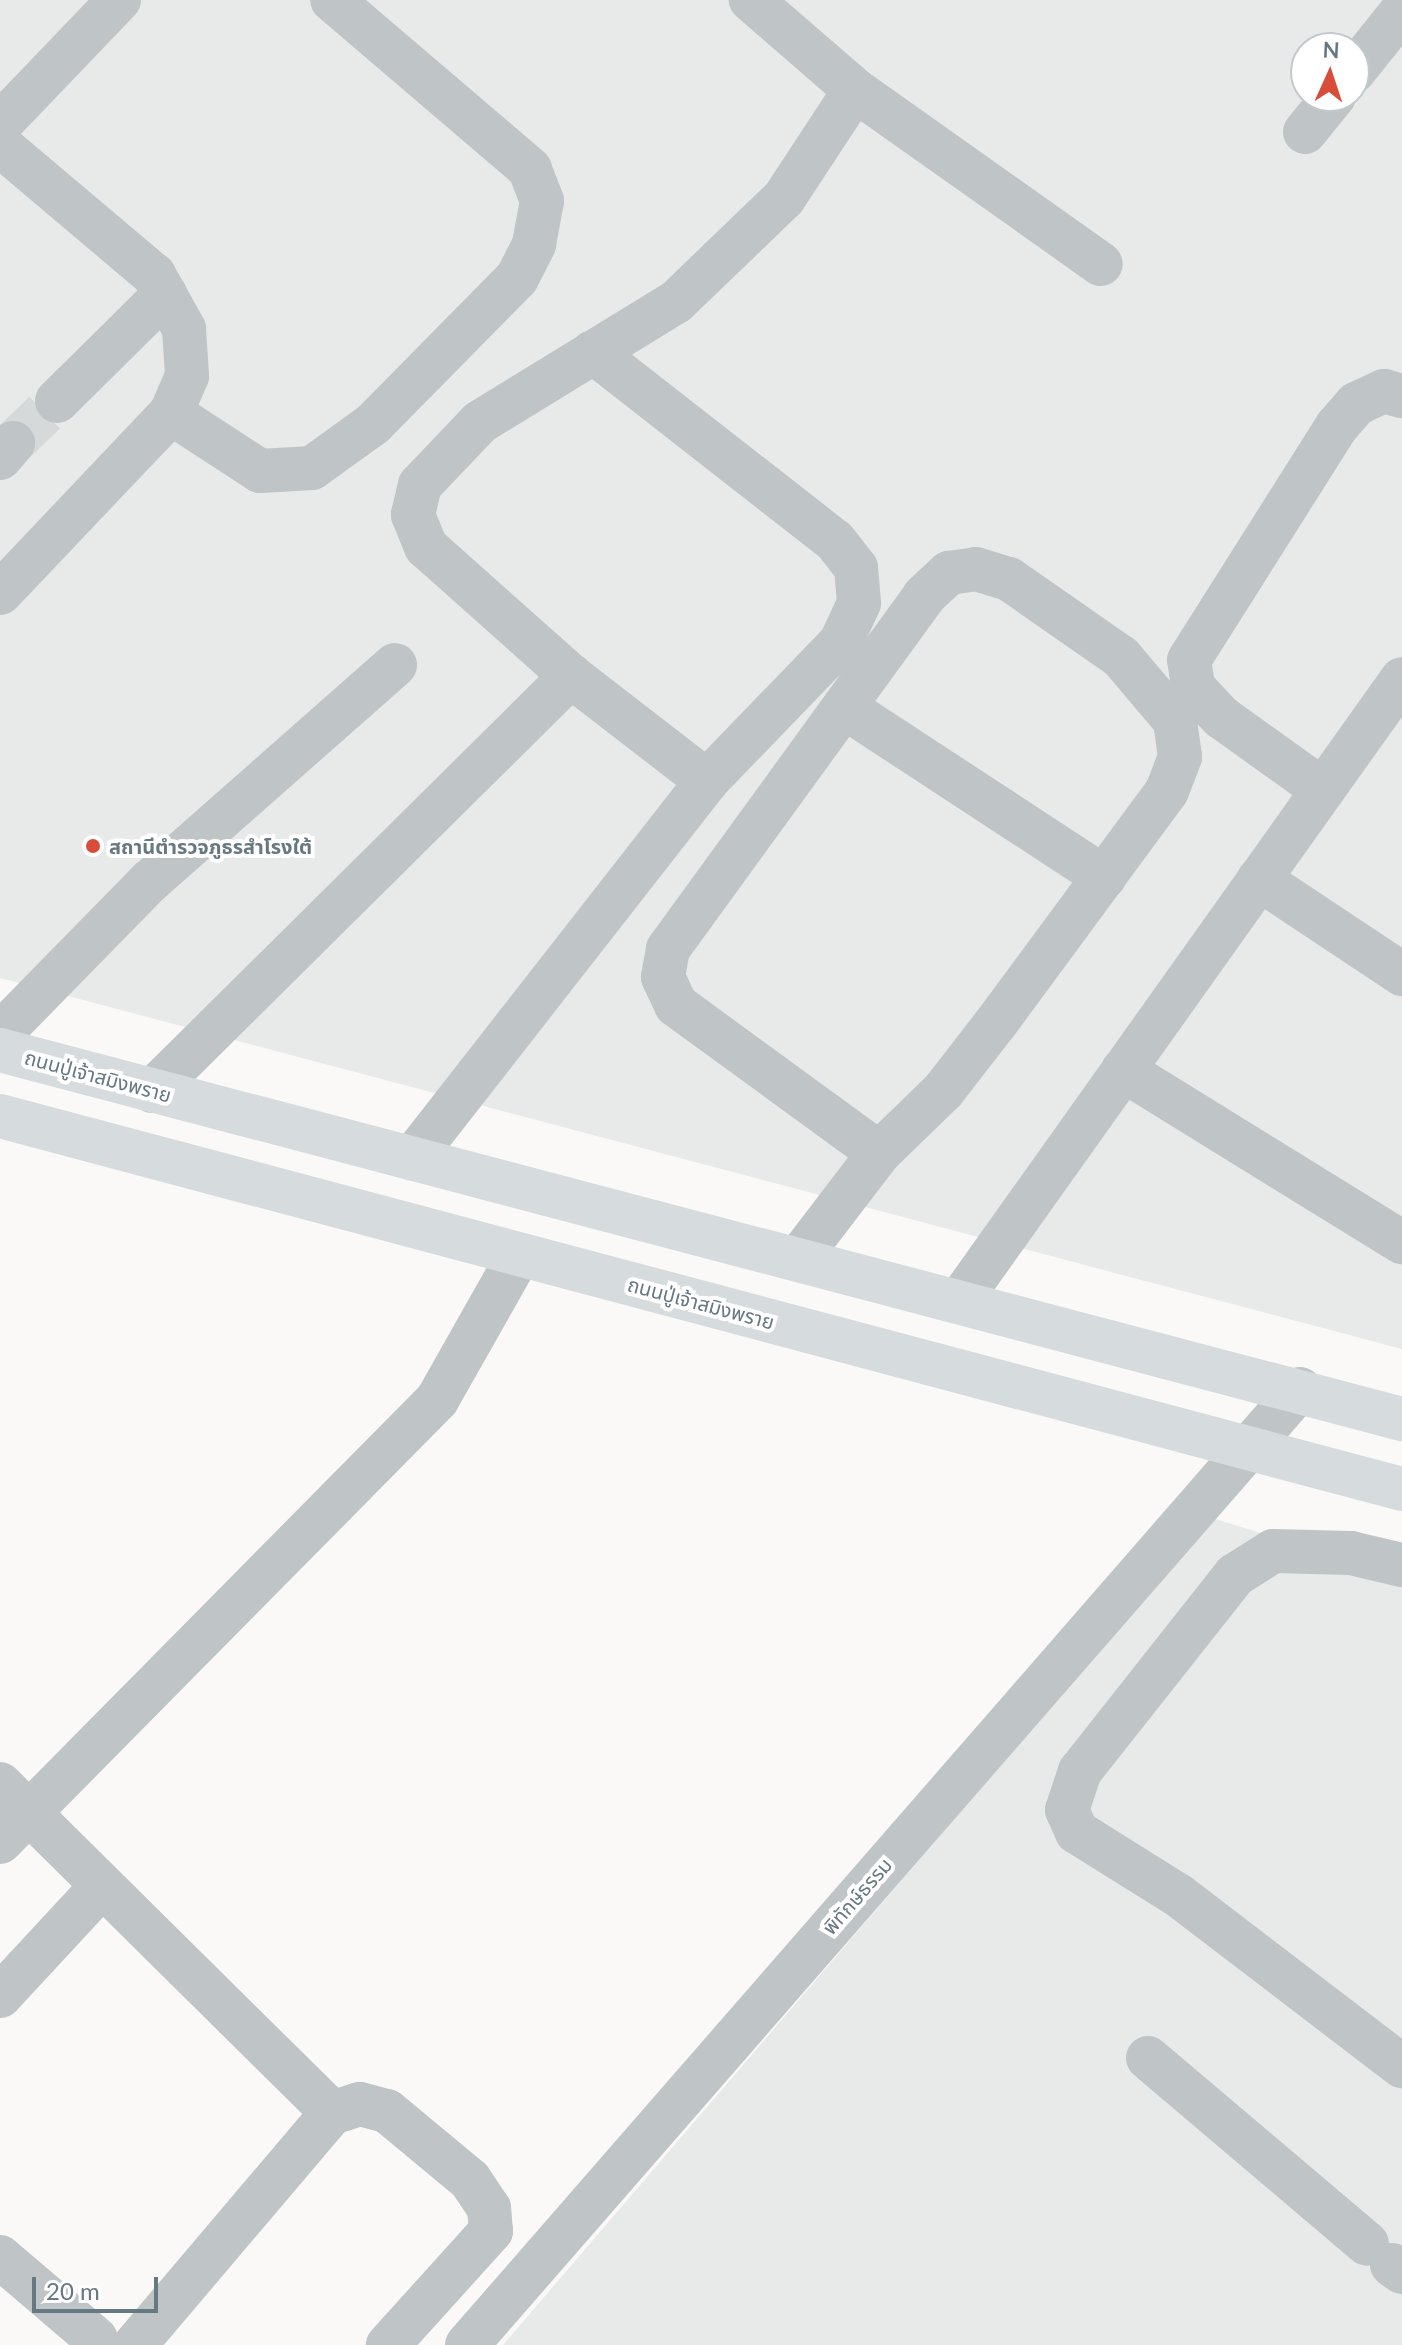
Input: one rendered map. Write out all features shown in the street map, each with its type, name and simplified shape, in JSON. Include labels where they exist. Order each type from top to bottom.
[{"type":"main road","name":"ถนนปู่เจ้าสมิงพราย","points":[[2,1056],[152,1091],[960,1300],[1300,1389],[1402,1419]]},
{"type":"main road","name":"ถนนปู่เจ้าสมิงพราย","points":[[0,1116],[1402,1489]]},
{"type":"street","points":[[0,124],[119,0]]},
{"type":"street","points":[[171,413],[260,471],[312,468],[373,424],[517,278],[534,244],[542,201],[530,169],[332,0]]},
{"type":"street","points":[[751,0],[855,90],[1101,264]]},
{"type":"street","points":[[1370,51],[1402,11]]},
{"type":"street","points":[[707,781],[571,676],[426,547],[413,515],[420,485],[480,422],[676,302],[784,198],[855,90]]},
{"type":"street","points":[[1305,132],[1321,112]]},
{"type":"street","points":[[0,145],[154,275],[184,329],[187,376],[171,413],[0,593]]},
{"type":"street","points":[[57,401],[165,294]]},
{"type":"street","points":[[412,1158],[707,781],[841,642],[859,603],[856,568],[835,541],[593,352]]},
{"type":"street","points":[[1323,790],[1221,717],[1193,687],[1189,660],[1337,426],[1356,404],[1384,391],[1402,396]]},
{"type":"street","points":[[798,1259],[879,1153],[943,1091],[1167,791],[1180,757],[1175,721],[1121,657],[1009,579],[976,569],[949,573],[844,707],[668,949],[663,977],[676,1005],[879,1153]]},
{"type":"street","points":[[2,1056],[149,882],[395,665]]},
{"type":"street","points":[[152,1091],[571,676]]},
{"type":"street","points":[[960,1300],[1402,679]]},
{"type":"street","points":[[844,707],[1104,877]]},
{"type":"street","points":[[1259,879],[1402,974]]},
{"type":"street","points":[[1123,1070],[1402,1242]]},
{"type":"street","points":[[332,2113],[102,1886],[9,1814],[437,1400],[519,1255]]},
{"type":"street","name":"พิทักษ์ธรรม","points":[[467,2345],[1300,1389]]},
{"type":"street","points":[[1402,1565],[1351,1553],[1273,1551],[1235,1575],[1080,1771],[1067,1810],[1077,1832],[1178,1895],[1402,2066]]},
{"type":"street","points":[[0,1996],[102,1886]]},
{"type":"street","points":[[1148,2058],[1387,2261]]},
{"type":"street","points":[[0,2257],[116,2342],[332,2113],[360,2104],[387,2111],[470,2180],[489,2208],[491,2231],[388,2345]]},
{"type":"shaded area","points":[[0,0],[1402,0],[1402,1349],[0,978]]},
{"type":"shaded area","points":[[1212,1518],[1402,1576],[1402,2345],[503,2345]]},
{"type":"tunnel","points":[[13,443],[57,401]]},
{"type":"place","name":"สถานีตำรวจภูธรสำโรงใต้","points":[[93,846]]}]
